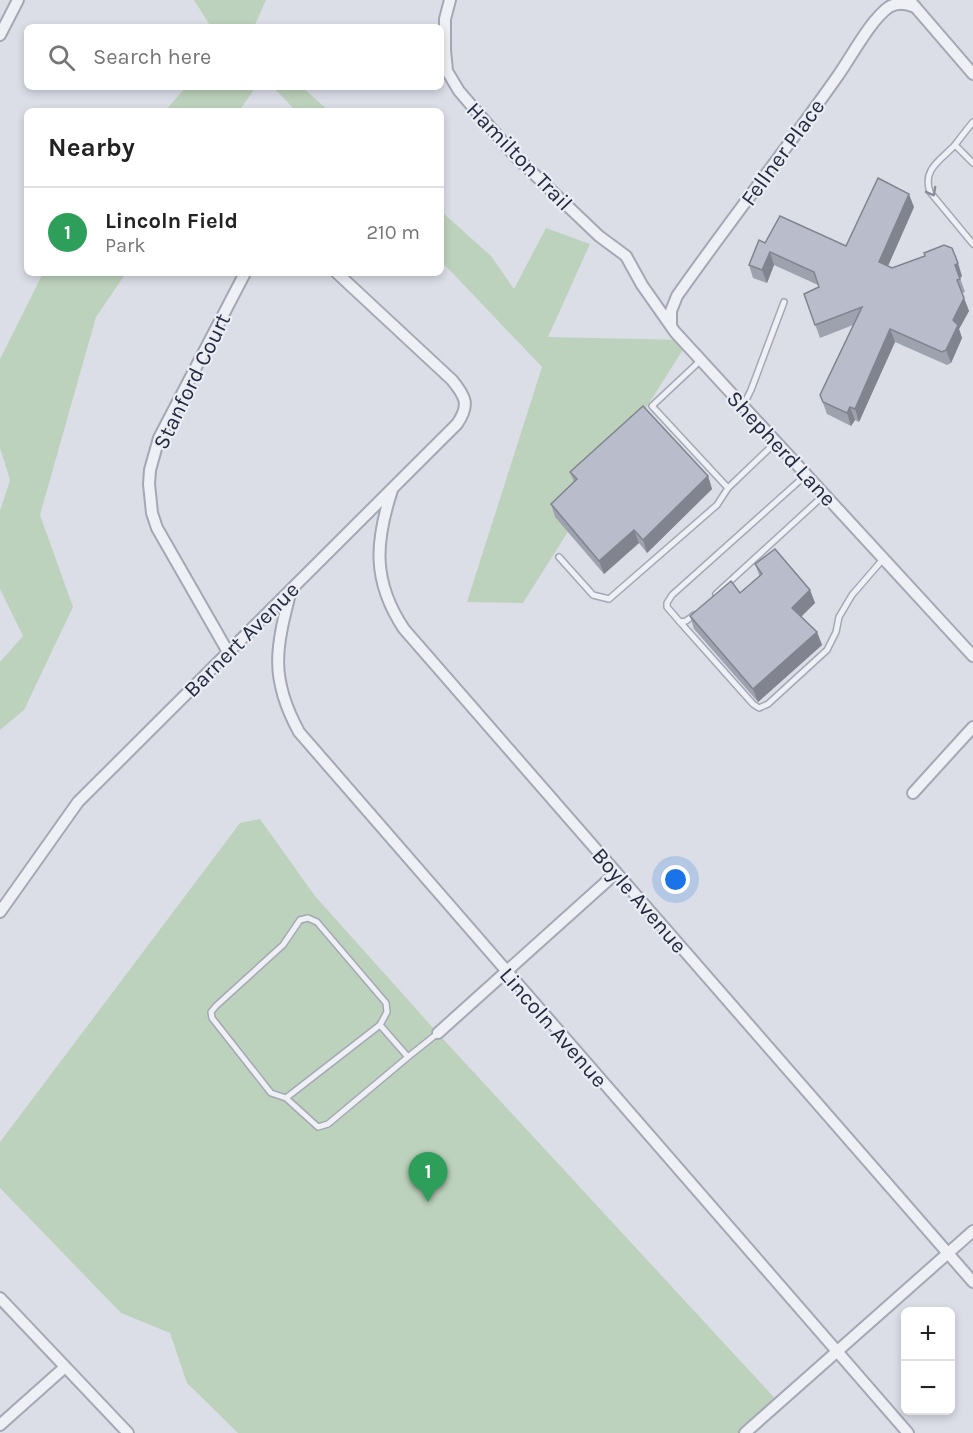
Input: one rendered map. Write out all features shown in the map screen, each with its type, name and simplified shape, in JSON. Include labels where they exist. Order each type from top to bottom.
[{"type":"street","points":[[0,35],[18,0]]},
{"type":"street","name":"Hamilton Trail","points":[[450,0],[445,19],[447,71],[459,91],[514,154],[599,236]]},
{"type":"street","points":[[912,3],[973,74]]},
{"type":"street","name":"Fellner Place","points":[[671,325],[671,311],[677,296],[831,86],[876,19],[893,5],[912,3]]},
{"type":"street","name":"Shepherd Lane","points":[[599,236],[626,256],[642,285],[671,325],[701,360],[973,656]]},
{"type":"street","name":"Stanford Court","points":[[228,652],[157,528],[152,513],[149,484],[150,470],[159,438],[243,276]]},
{"type":"street","name":"Barnert Avenue","points":[[0,912],[78,802],[392,490],[457,424],[463,415],[466,404],[462,392],[340,276]]},
{"type":"street","name":"Boyle Avenue","points":[[392,490],[384,514],[378,554],[382,585],[393,613],[404,629],[973,1282]]},
{"type":"street","name":"Lincoln Avenue","points":[[291,590],[280,632],[277,667],[284,700],[299,732],[908,1433]]},
{"type":"street","points":[[913,793],[973,727]]},
{"type":"street","points":[[438,1033],[616,873]]},
{"type":"street","points":[[745,1433],[973,1231]]},
{"type":"street","points":[[0,1298],[128,1433]]},
{"type":"street","points":[[0,1425],[65,1367]]},
{"type":"lane","points":[[973,122],[955,145],[934,165],[927,184],[930,192],[973,244]]},
{"type":"lane","points":[[955,145],[973,163]]},
{"type":"lane","points":[[743,406],[784,302]]},
{"type":"lane","points":[[701,360],[652,406],[728,488]]},
{"type":"lane","points":[[559,557],[593,595],[609,599],[717,505],[728,488],[777,441]]},
{"type":"lane","points":[[807,474],[672,595],[667,603],[667,607],[753,704],[759,708],[768,704],[827,650],[836,632],[839,617],[852,595],[884,558]]},
{"type":"lane","points":[[708,602],[825,494]]},
{"type":"lane","points":[[680,622],[686,621],[699,609]]},
{"type":"lane","points":[[286,1098],[380,1024],[387,1012],[386,1003],[317,922],[308,918],[300,920],[283,945],[212,1012],[212,1018],[271,1093],[286,1098],[318,1127],[328,1124],[438,1033]]},
{"type":"lane","points":[[380,1024],[408,1057]]},
{"type":"green space","points":[[194,0],[266,0],[255,24],[209,24]]},
{"type":"green space","points":[[183,90],[254,90],[241,108],[168,108]]},
{"type":"green space","points":[[276,90],[305,90],[326,108],[293,108]]},
{"type":"green space","points":[[444,214],[491,256],[514,289],[546,228],[590,244],[548,337],[689,340],[523,603],[467,602],[542,367],[444,264]]},
{"type":"green space","points":[[42,276],[124,276],[96,317],[40,515],[73,607],[24,710],[0,730],[0,662],[23,636],[0,589],[0,511],[10,480],[0,448],[0,359]]},
{"type":"green space","points":[[260,819],[315,896],[443,1039],[783,1407],[753,1433],[238,1433],[187,1383],[170,1333],[121,1313],[0,1188],[0,1142],[240,823]]},
{"type":"building","points":[[878,178],[909,194],[879,262],[892,268],[925,256],[924,253],[944,245],[952,248],[958,263],[955,265],[960,279],[957,280],[964,298],[953,320],[958,325],[946,350],[942,352],[890,329],[855,409],[850,407],[847,413],[823,402],[820,395],[862,307],[815,325],[804,294],[819,287],[814,272],[770,252],[762,270],[749,265],[759,240],[765,243],[780,216],[846,246]]},
{"type":"building","points":[[643,406],[708,476],[643,540],[634,530],[599,561],[551,504],[577,479],[570,472]]},
{"type":"building","points":[[775,549],[810,590],[792,608],[817,632],[753,689],[690,616],[731,581],[740,593],[762,574],[755,564]]},
{"type":"place","name":"Lincoln Field","points":[[428,1202]]}]
